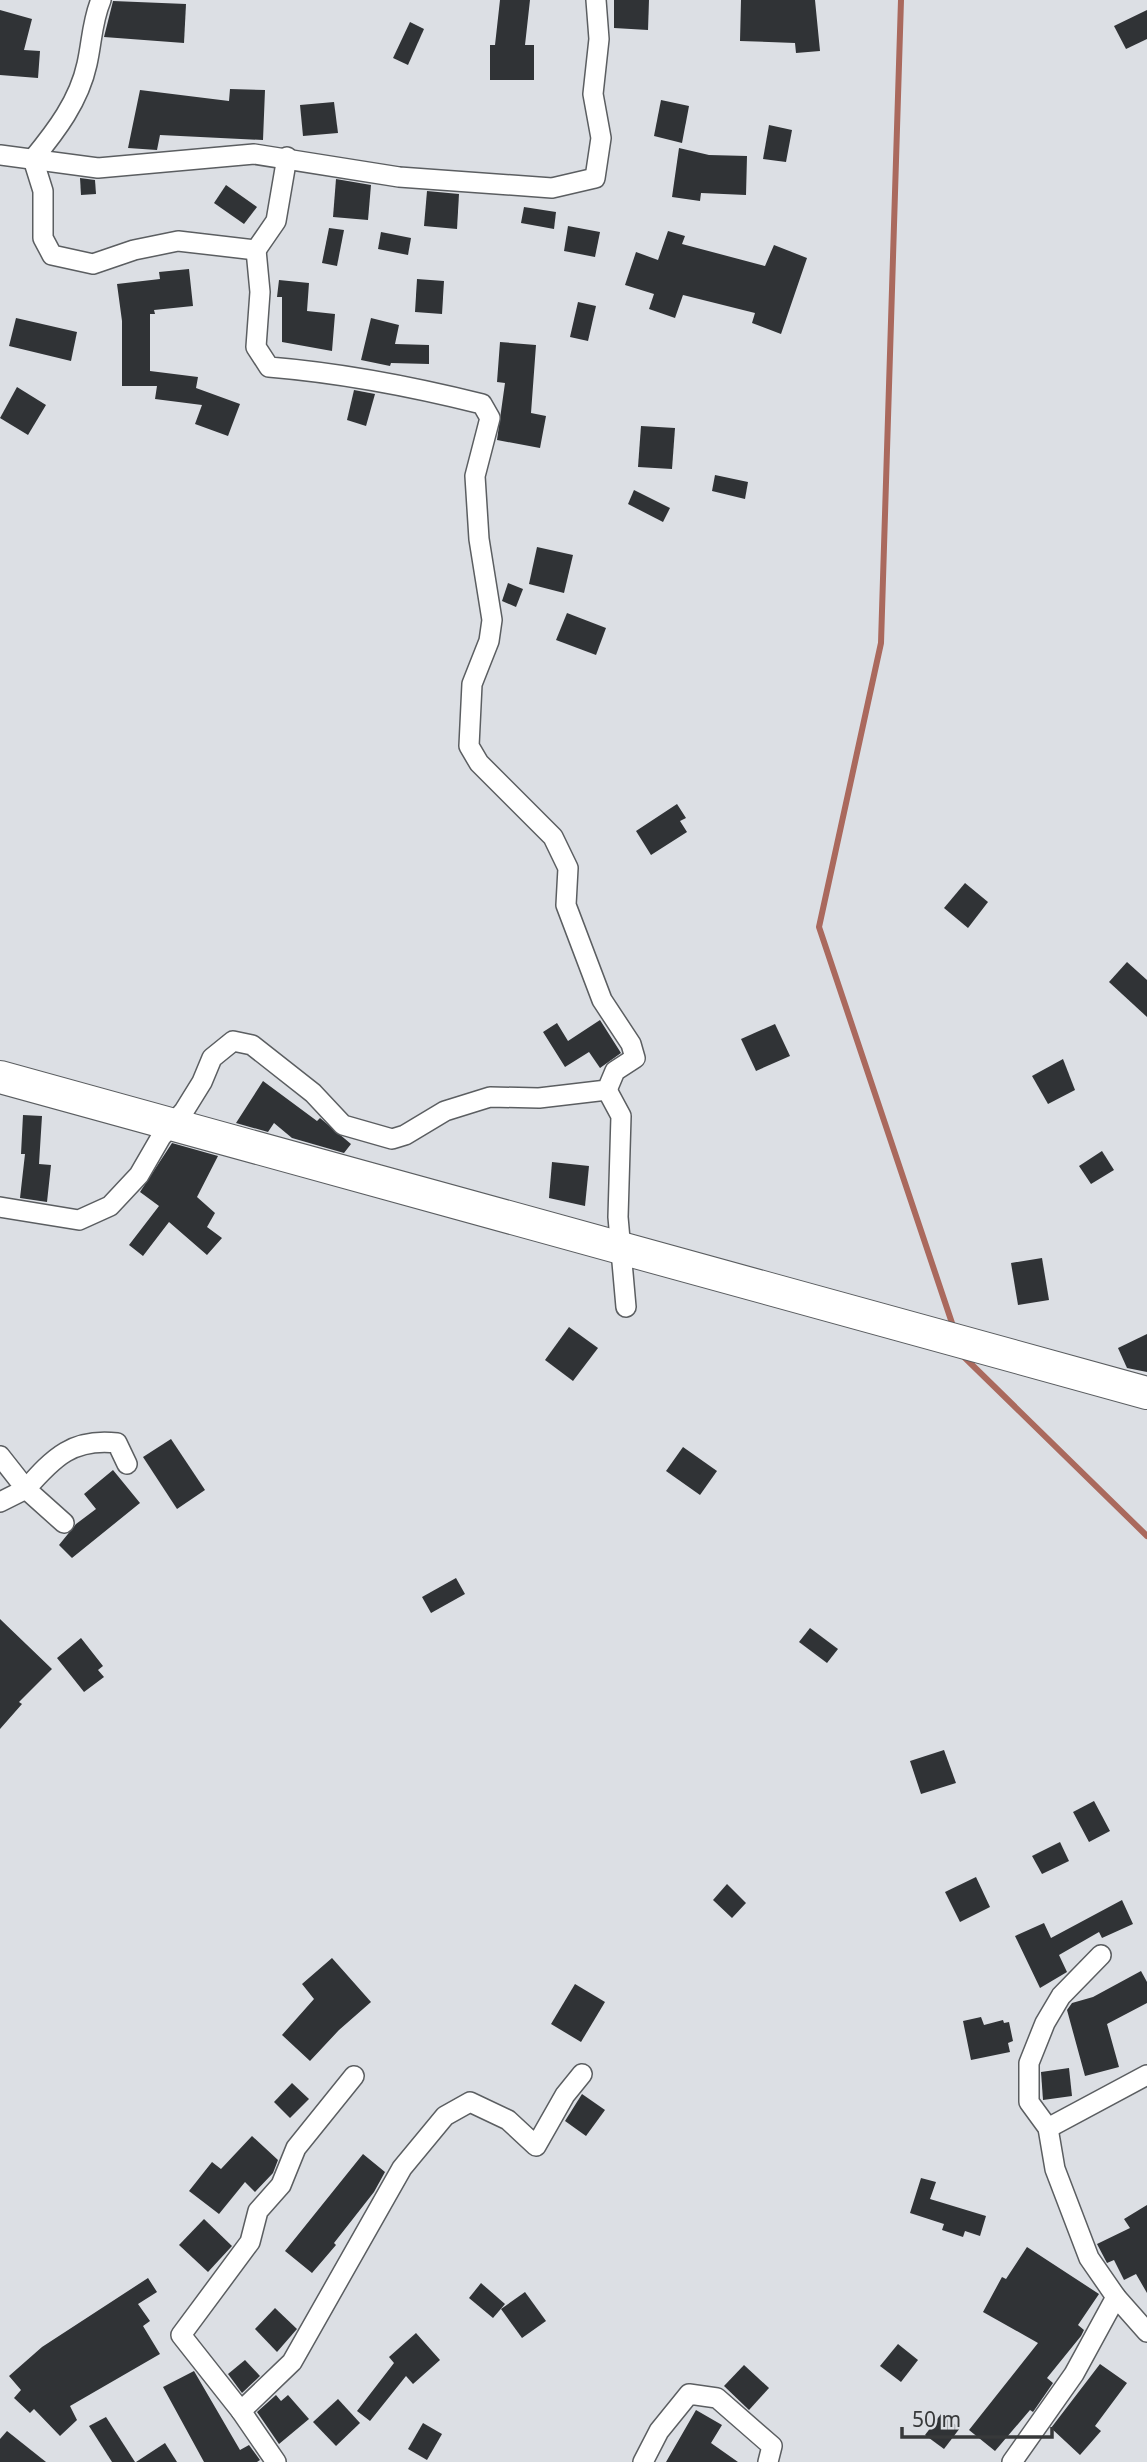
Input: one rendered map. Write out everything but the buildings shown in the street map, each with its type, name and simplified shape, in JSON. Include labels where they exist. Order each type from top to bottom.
[{"type":"highway","points":[[0,1077],[1147,1392]]},
{"type":"street","points":[[33,159],[64,121],[86,67],[94,15],[101,0]]},
{"type":"street","points":[[0,155],[98,168],[254,154],[287,157],[399,177],[552,188],[595,178],[601,138],[593,94],[599,39],[596,0]]},
{"type":"street","points":[[287,157],[276,221],[256,250],[260,292],[256,347],[269,367],[330,372],[396,382],[482,404],[490,418],[475,476],[479,538],[492,620],[489,640],[472,684],[469,746],[479,764],[553,837],[568,868],[566,905],[602,1000],[631,1044],[635,1058],[615,1071],[607,1090]]},
{"type":"street","points":[[33,159],[43,191],[43,238],[52,255],[93,264],[134,250],[178,241],[256,250]]},
{"type":"street","points":[[0,1207],[79,1220],[110,1206],[139,1175],[161,1137],[184,1111],[202,1082],[212,1058],[233,1041],[252,1045],[313,1093],[343,1125],[392,1139],[405,1135],[445,1111],[490,1097],[539,1098],[607,1090]]},
{"type":"street","points":[[607,1090],[621,1116],[618,1217],[625,1307]]},
{"type":"street","points":[[0,1502],[26,1489],[44,1469],[68,1450],[91,1440],[117,1443],[127,1464]]},
{"type":"street","points":[[0,1456],[26,1489],[64,1523]]},
{"type":"street","points":[[1101,1955],[1061,1996],[1045,2024],[1029,2063],[1029,2102],[1048,2128],[1055,2169],[1089,2258],[1116,2297],[1147,2332]]},
{"type":"street","points":[[241,2411],[292,2362],[402,2168],[445,2116],[470,2102],[508,2120],[536,2147],[565,2095],[582,2074]]},
{"type":"street","points":[[1048,2128],[1147,2075]]},
{"type":"street","points":[[276,2462],[241,2411],[181,2335],[250,2242],[258,2211],[281,2185],[296,2148],[354,2076]]},
{"type":"street","points":[[1012,2462],[1074,2374],[1116,2297]]},
{"type":"street","points":[[643,2462],[659,2431],[689,2394],[717,2398],[755,2428],[772,2446],[768,2462]]},
{"type":"waterway","points":[[901,0],[881,643],[819,927],[954,1329]]},
{"type":"waterway","points":[[963,1356],[1147,1536]]}]
